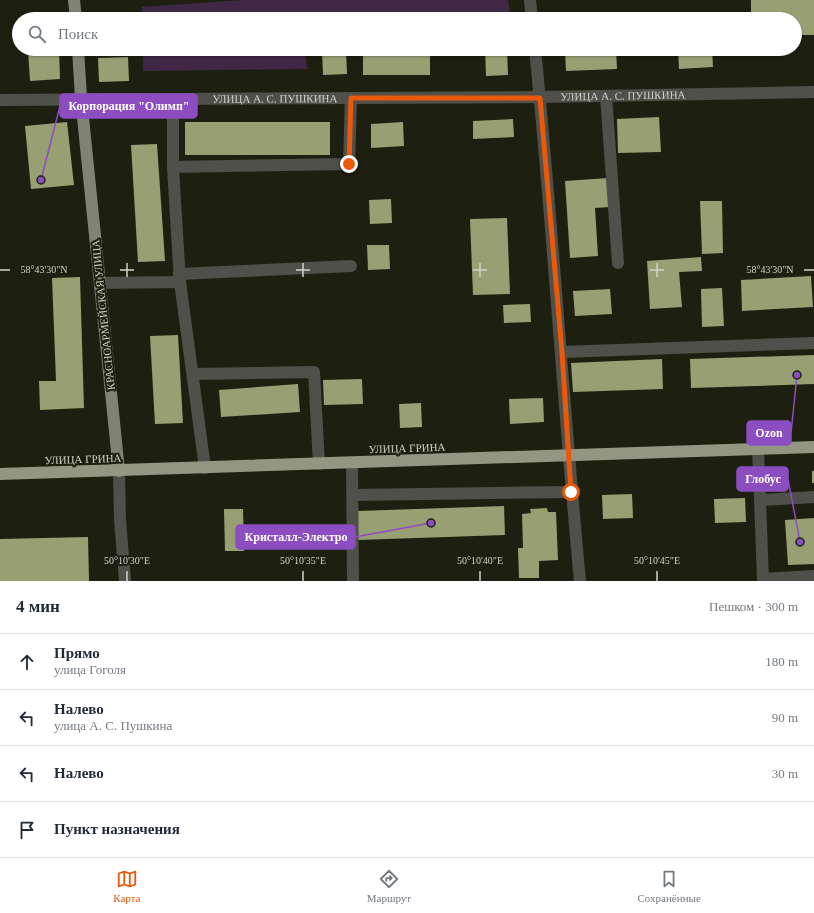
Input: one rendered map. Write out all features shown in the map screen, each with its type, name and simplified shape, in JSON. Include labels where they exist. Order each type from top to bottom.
[{"type":"highway","name":"УЛИЦА ГРИНА","points":[[0,474],[814,446]]},
{"type":"main road","points":[[74,0],[75,12]]},
{"type":"main road","name":"КРАСНОАРМЕЙСКАЯ УЛИЦА","points":[[78,56],[81,98],[119,471]]},
{"type":"street","points":[[530,0],[531,12]]},
{"type":"street","points":[[536,56],[562,352],[571,492],[580,581]]},
{"type":"street","name":"УЛИЦА А. С. ПУШКИНА","points":[[0,100],[81,98],[540,98],[814,92]]},
{"type":"street","points":[[606,96],[618,263]]},
{"type":"street","points":[[173,167],[349,164],[351,98]]},
{"type":"street","points":[[173,99],[173,167],[180,278],[205,468]]},
{"type":"street","points":[[100,284],[351,266]]},
{"type":"street","points":[[562,352],[814,343]]},
{"type":"street","points":[[193,374],[314,372],[319,464]]},
{"type":"street","points":[[758,448],[763,579],[814,576]]},
{"type":"street","points":[[352,463],[354,495],[353,581]]},
{"type":"street","name":"КРАСНОАРМЕЙСКАЯ УЛИЦА","points":[[119,471],[120,520],[124,581]]},
{"type":"street","points":[[354,495],[571,492]]},
{"type":"street","points":[[760,500],[814,497]]},
{"type":"shaded area","points":[[242,0],[508,0],[510,12],[142,12],[142,7]]},
{"type":"shaded area","points":[[143,56],[306,56],[307,69],[143,71]]},
{"type":"building","points":[[751,0],[814,0],[814,35],[802,35],[802,12],[751,12]]},
{"type":"building","points":[[28,56],[59,56],[60,79],[30,81]]},
{"type":"building","points":[[322,56],[346,56],[347,74],[323,75]]},
{"type":"building","points":[[363,56],[430,56],[430,75],[363,75]]},
{"type":"building","points":[[485,56],[507,56],[508,75],[486,76]]},
{"type":"building","points":[[565,56],[616,56],[617,69],[566,71]]},
{"type":"building","points":[[678,56],[712,56],[713,67],[679,69]]},
{"type":"building","points":[[128,57],[129,81],[99,82],[98,58]]},
{"type":"building","points":[[659,117],[661,152],[618,153],[617,119]]},
{"type":"building","points":[[513,119],[514,137],[473,139],[473,121]]},
{"type":"building","points":[[67,122],[74,185],[31,189],[25,126]]},
{"type":"building","points":[[185,122],[330,122],[330,155],[185,155]]},
{"type":"building","points":[[403,122],[404,146],[371,148],[371,124]]},
{"type":"building","points":[[157,144],[165,261],[138,262],[131,145]]},
{"type":"building","points":[[608,178],[610,207],[595,208],[598,256],[570,258],[565,181]]},
{"type":"building","points":[[391,199],[392,223],[370,224],[369,200]]},
{"type":"building","points":[[700,201],[722,201],[723,253],[702,254]]},
{"type":"building","points":[[507,218],[510,294],[473,295],[470,219]]},
{"type":"building","points":[[367,245],[389,245],[390,269],[368,270]]},
{"type":"building","points":[[701,257],[702,271],[679,272],[682,307],[650,309],[647,261]]},
{"type":"building","points":[[811,276],[813,307],[742,311],[741,280]]},
{"type":"building","points":[[80,277],[84,408],[40,410],[39,381],[56,381],[52,278]]},
{"type":"building","points":[[722,288],[724,326],[702,327],[701,289]]},
{"type":"building","points":[[610,289],[612,314],[575,316],[573,291]]},
{"type":"building","points":[[530,304],[531,322],[504,323],[503,305]]},
{"type":"building","points":[[178,335],[183,423],[155,424],[150,336]]},
{"type":"building","points":[[814,355],[814,384],[691,388],[690,359]]},
{"type":"building","points":[[662,359],[663,389],[573,392],[571,363]]},
{"type":"building","points":[[362,379],[363,404],[324,405],[323,380]]},
{"type":"building","points":[[298,384],[300,412],[221,417],[219,390]]},
{"type":"building","points":[[543,398],[544,422],[510,424],[509,399]]},
{"type":"building","points":[[421,403],[422,427],[400,428],[399,404]]},
{"type":"building","points":[[812,471],[814,471],[814,483],[812,483]]},
{"type":"building","points":[[632,494],[633,518],[603,519],[602,495]]},
{"type":"building","points":[[745,498],[746,522],[715,523],[714,499]]},
{"type":"building","points":[[504,506],[505,535],[358,540],[357,511]]},
{"type":"building","points":[[547,508],[548,512],[556,512],[558,560],[539,561],[539,578],[519,578],[518,548],[523,548],[522,514],[531,513],[530,509]]},
{"type":"building","points":[[224,509],[243,509],[244,551],[225,551]]},
{"type":"building","points":[[814,518],[814,564],[788,565],[785,520]]},
{"type":"building","points":[[88,537],[89,581],[0,581],[0,539]]},
{"type":"place","name":"Корпорация \"Олимп\"","points":[[41,180]]},
{"type":"place","name":"Ozon","points":[[797,375]]},
{"type":"place","name":"Кристалл-Электро","points":[[431,523]]},
{"type":"place","name":"Глобус","points":[[800,542]]},
{"type":"route","points":[[349,164],[351,98],[540,98],[562,352],[571,492]]}]
